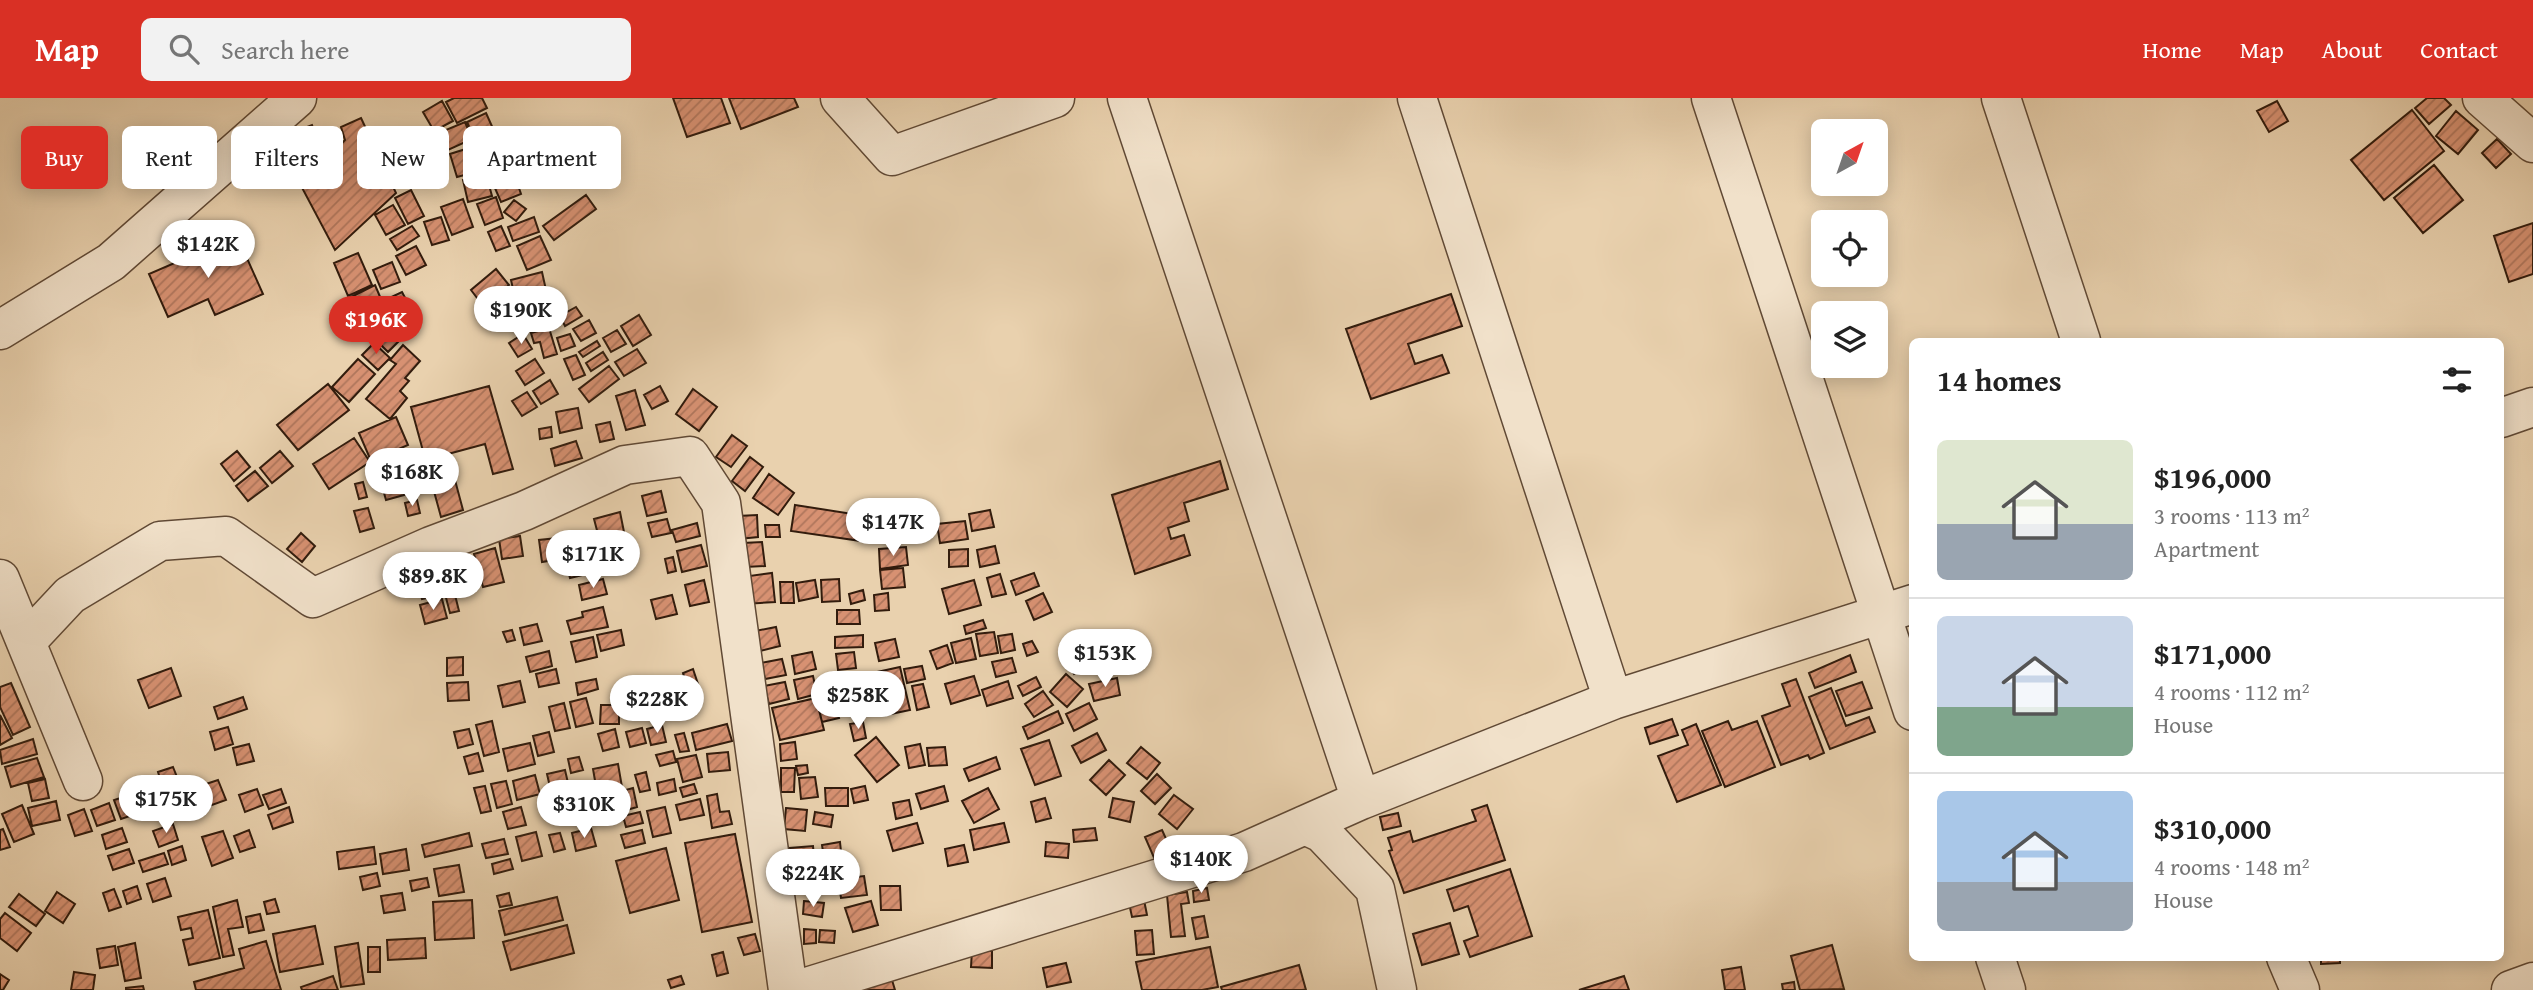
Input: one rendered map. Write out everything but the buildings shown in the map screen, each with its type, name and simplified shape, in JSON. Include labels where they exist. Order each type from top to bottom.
[{"type":"street","points":[[0,330],[111,262],[297,98]]},
{"type":"street","points":[[840,98],[892,156],[1055,98]]},
{"type":"street","points":[[1127,98],[1360,800]]},
{"type":"street","points":[[1417,98],[1613,700]]},
{"type":"street","points":[[1711,98],[1897,610],[1909,686]]},
{"type":"street","points":[[2001,98],[2080,338]]},
{"type":"street","points":[[2482,98],[2533,143]]},
{"type":"street","points":[[2504,417],[2533,407]]},
{"type":"street","points":[[26,642],[70,595],[160,541],[226,536],[313,598],[625,466],[690,456],[721,503],[788,990]]},
{"type":"street","points":[[0,579],[83,781]]},
{"type":"street","points":[[797,990],[1244,852],[1360,800],[1613,700],[1897,610]]},
{"type":"street","points":[[1305,825],[1322,833],[1375,889],[1397,990]]},
{"type":"street","points":[[1996,961],[2006,990]]},
{"type":"street","points":[[2288,961],[2300,990]]},
{"type":"street","points":[[2511,990],[2533,982]]}]
